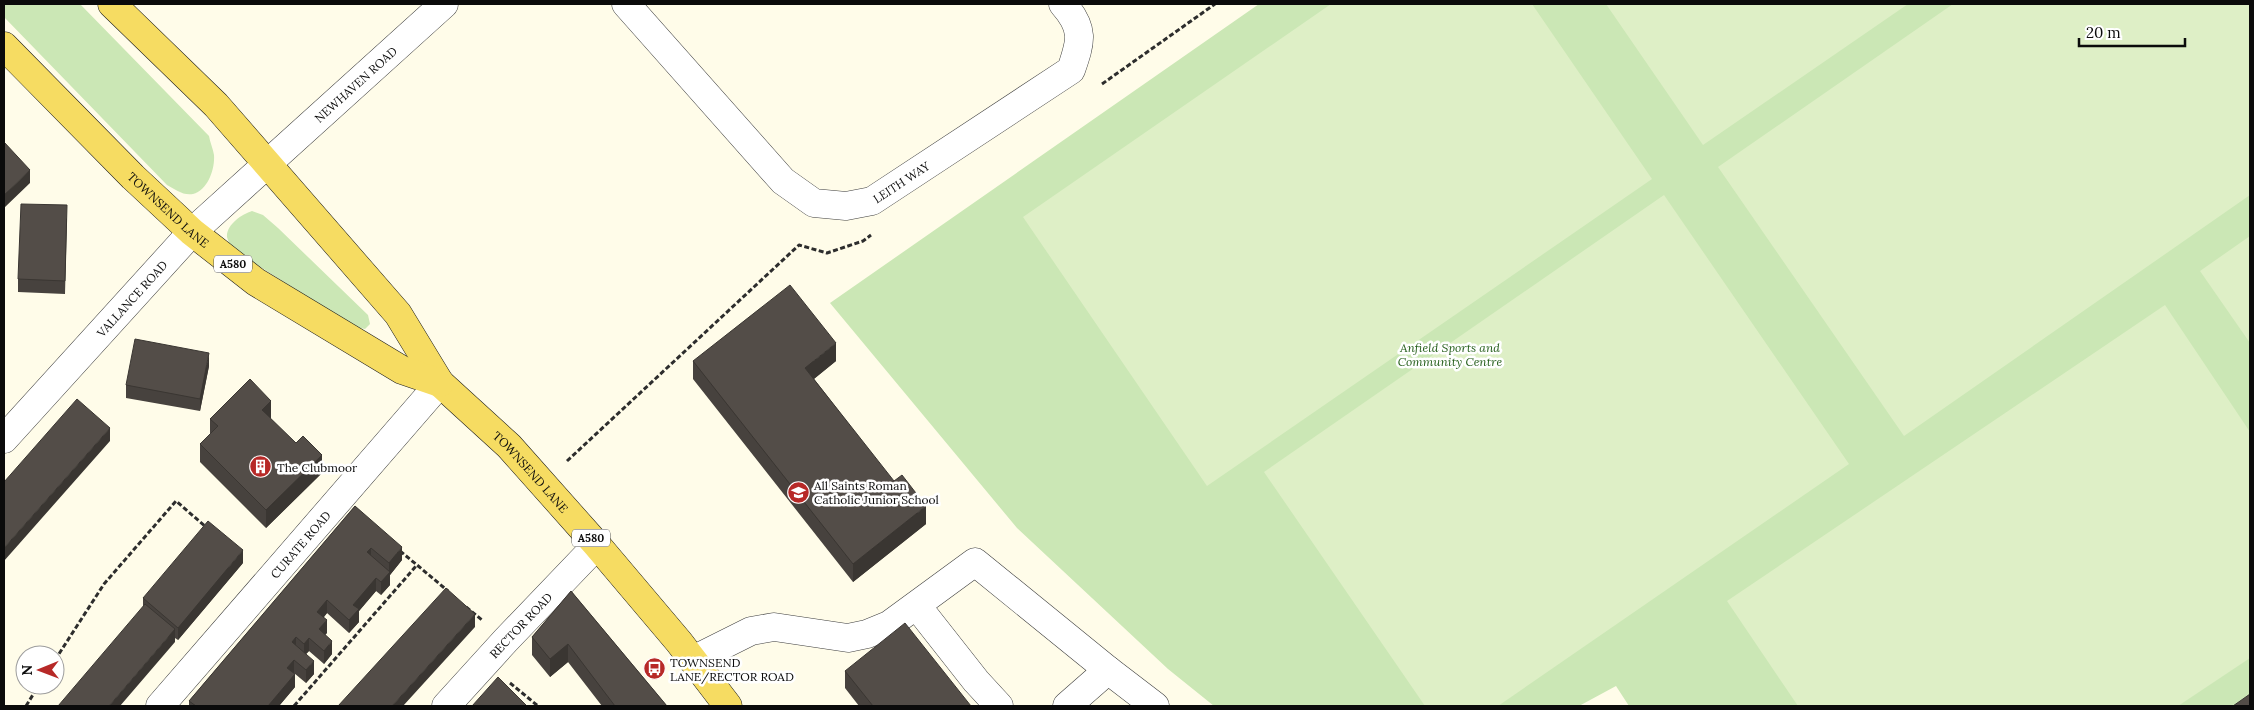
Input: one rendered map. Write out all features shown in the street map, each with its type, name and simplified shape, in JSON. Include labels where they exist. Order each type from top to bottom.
[{"type":"main road","name":"TOWNSEND LANE","points":[[112,4],[216,105],[398,314],[440,383],[509,446],[598,545],[693,660],[728,706]]},
{"type":"main road","name":"TOWNSEND LANE","points":[[4,46],[133,177],[192,232],[256,282],[402,370],[440,383]]},
{"type":"street","name":"NEWHAVEN ROAD","points":[[268,165],[444,4]]},
{"type":"street","name":"LEITH WAY","points":[[626,4],[782,181],[814,203],[846,206],[872,201],[1071,70],[1081,40],[1072,14],[1063,4]]},
{"type":"street","name":"VALLANCE ROAD","points":[[4,439],[192,232],[268,165]]},
{"type":"street","name":"CURATE ROAD","points":[[160,706],[440,383]]},
{"type":"street","name":"RECTOR ROAD","points":[[446,706],[506,640],[598,545]]},
{"type":"street","points":[[693,660],[750,631],[774,626],[848,638],[867,634],[889,624],[975,562],[1155,706]]},
{"type":"street","points":[[916,606],[976,681],[999,706]]},
{"type":"street","points":[[1067,706],[1108,670]]},
{"type":"path","points":[[65,645],[104,584],[176,501],[212,532]]},
{"type":"path","points":[[396,547],[454,596]]},
{"type":"path","points":[[294,706],[416,565]]},
{"type":"path","points":[[461,602],[506,640]]},
{"type":"path","points":[[26,706],[33,695]]},
{"type":"green space","points":[[4,4],[80,4],[209,136],[214,153],[214,161],[210,178],[203,188],[193,194],[186,194],[167,185],[4,17]]},
{"type":"green space","name":"Anfield Sports and Community Centre","points":[[1259,4],[2250,4],[2250,706],[1629,706],[1616,686],[1579,706],[1214,706],[1168,669],[1017,528],[830,303]]},
{"type":"green space","points":[[1331,4],[1532,4],[1652,179],[1207,486],[1023,217]]},
{"type":"green space","points":[[1606,4],[1908,4],[1703,145]]},
{"type":"green space","points":[[1953,4],[2250,4],[2250,195],[1904,436],[1718,167]]},
{"type":"green space","points":[[1664,195],[1849,464],[1498,706],[1425,706],[1264,472]]},
{"type":"green space","points":[[252,211],[263,215],[278,228],[368,315],[370,324],[365,329],[355,327],[232,249],[227,237],[229,228],[239,217]]},
{"type":"green space","points":[[2250,236],[2250,343],[2200,271]]},
{"type":"green space","points":[[2165,305],[2250,432],[2250,658],[2178,706],[1798,706],[1727,601]]},
{"type":"building","points":[[4,142],[30,170],[4,195]]},
{"type":"building","points":[[21,204],[67,205],[65,281],[18,279]]},
{"type":"building","points":[[790,285],[836,343],[805,368],[894,481],[902,475],[926,506],[853,564],[693,361]]},
{"type":"building","points":[[135,339],[209,353],[200,399],[126,385]]},
{"type":"building","name":"The Clubmoor","points":[[250,379],[271,401],[262,410],[296,443],[303,436],[322,455],[266,510],[200,444],[218,426],[210,419]]},
{"type":"building","points":[[77,399],[110,428],[4,548],[4,482]]},
{"type":"building","points":[[355,506],[402,547],[389,563],[371,548],[367,552],[390,572],[381,582],[376,578],[353,605],[359,609],[349,620],[327,600],[317,612],[327,620],[319,629],[332,641],[324,651],[309,638],[304,644],[296,637],[292,642],[314,661],[306,670],[294,660],[287,668],[295,674],[268,706],[196,706],[189,701]]},
{"type":"building","points":[[208,521],[243,550],[178,628],[143,598]]},
{"type":"building","points":[[446,588],[475,614],[392,706],[338,706]]},
{"type":"building","points":[[571,591],[667,706],[615,706],[568,644],[550,659],[532,637]]},
{"type":"building","points":[[145,604],[175,629],[109,706],[58,706]]},
{"type":"building","points":[[905,623],[971,706],[873,706],[845,671]]},
{"type":"building","points":[[498,677],[527,706],[472,706]]},
{"type":"building","points":[[2250,694],[2250,706],[2233,706]]},
{"type":"place","name":"The Clubmoor","points":[[261,467]]},
{"type":"place","name":"All Saints Roman Catholic Junior School","points":[[798,492]]},
{"type":"place","name":"TOWNSEND LANE/RECTOR ROAD","points":[[654,669]]}]
